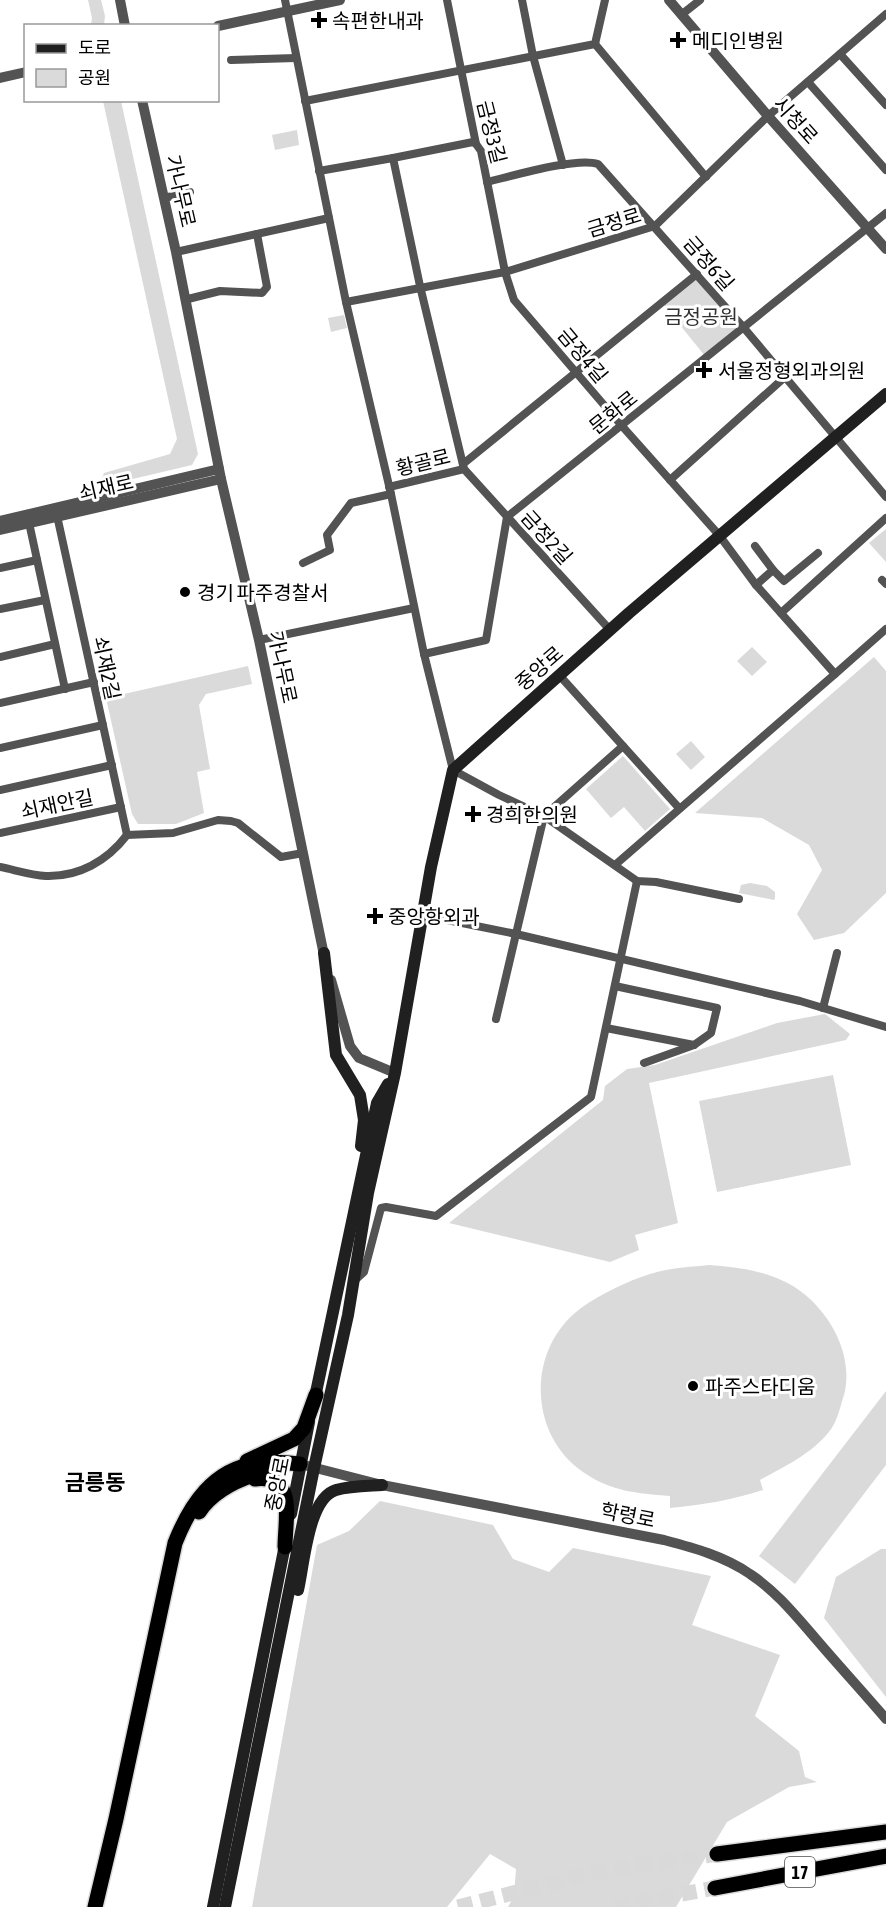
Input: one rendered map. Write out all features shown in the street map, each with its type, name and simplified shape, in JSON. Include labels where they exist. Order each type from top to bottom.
[{"type":"highway","points":[[103,1907],[187,1534],[194,1519],[211,1498],[238,1475],[249,1460],[294,1439],[304,1428],[316,1395]]},
{"type":"highway","points":[[95,1907],[175,1543],[182,1524],[197,1499],[218,1479],[307,1466]]},
{"type":"highway","points":[[238,1475],[270,1478],[283,1487],[286,1496],[285,1547]]},
{"type":"highway","name":"17","points":[[717,1854],[886,1832]]},
{"type":"highway","name":"17","points":[[715,1888],[886,1856]]},
{"type":"main road","name":"중앙로","points":[[213,1907],[285,1547],[353,1282],[368,1193],[395,1073],[431,867],[453,770],[719,535],[886,394]]},
{"type":"main road","points":[[324,953],[336,1055],[360,1095],[364,1120],[356,1203]]},
{"type":"main road","name":"중앙로","points":[[225,1907],[278,1653],[316,1395],[377,1103],[395,1073]]},
{"type":"main road","points":[[278,1653],[288,1635],[318,1506],[325,1496],[335,1490],[382,1485]]},
{"type":"street","points":[[120,0],[125,24]]},
{"type":"street","points":[[219,26],[286,5],[340,0]]},
{"type":"street","name":"금정3길","points":[[447,0],[505,272]]},
{"type":"street","points":[[522,0],[533,56],[563,165]]},
{"type":"street","points":[[595,44],[604,0]]},
{"type":"street","name":"시청로","points":[[669,0],[886,249]]},
{"type":"street","points":[[681,15],[699,0]]},
{"type":"street","points":[[286,5],[346,302],[390,491],[424,654],[453,770],[544,816],[578,842],[637,881],[656,882],[739,899]]},
{"type":"street","name":"금정로","points":[[346,302],[420,286],[505,272],[655,226],[768,116],[886,14]]},
{"type":"street","points":[[305,101],[595,44]]},
{"type":"street","points":[[595,44],[706,177]]},
{"type":"street","points":[[840,54],[886,105]]},
{"type":"street","points":[[231,60],[297,58]]},
{"type":"street","points":[[0,78],[24,72]]},
{"type":"street","points":[[808,82],[886,170]]},
{"type":"street","name":"가나무로","points":[[142,102],[324,953],[350,1046],[359,1058],[395,1073]]},
{"type":"street","points":[[319,171],[473,142],[476,144]]},
{"type":"street","name":"금정2길","points":[[393,158],[420,286],[463,467],[610,631]]},
{"type":"street","name":"금정6길","points":[[487,182],[563,165],[593,162],[598,164],[786,376],[886,497]]},
{"type":"street","points":[[164,198],[190,192]]},
{"type":"street","name":"문화로","points":[[507,517],[886,213]]},
{"type":"street","points":[[176,252],[329,218]]},
{"type":"street","points":[[188,299],[220,291],[262,293],[267,287],[257,234]]},
{"type":"street","name":"금정4길","points":[[505,272],[514,300],[719,535],[756,585],[835,674]]},
{"type":"street","points":[[463,467],[576,370],[697,274]]},
{"type":"street","points":[[670,480],[786,376]]},
{"type":"street","name":"황골로","points":[[303,563],[330,550],[327,535],[351,503],[463,467]]},
{"type":"street","points":[[0,530],[28,519],[220,474]]},
{"type":"street","name":"쇠재2길","points":[[57,512],[127,836]]},
{"type":"street","points":[[424,654],[486,640],[507,517]]},
{"type":"street","points":[[781,613],[886,518]]},
{"type":"street","points":[[0,521],[28,519]]},
{"type":"street","points":[[28,519],[65,689]]},
{"type":"street","points":[[755,546],[784,581],[818,553]]},
{"type":"street","points":[[0,568],[37,560]]},
{"type":"street","points":[[756,585],[773,570]]},
{"type":"street","points":[[0,609],[45,600]]},
{"type":"street","points":[[259,640],[414,608]]},
{"type":"street","points":[[615,865],[886,629]]},
{"type":"street","points":[[0,657],[55,644]]},
{"type":"street","points":[[560,676],[679,808]]},
{"type":"street","points":[[0,703],[94,682]]},
{"type":"street","points":[[0,748],[103,725]]},
{"type":"street","points":[[496,1019],[544,816],[623,746]]},
{"type":"street","name":"쇠재안길","points":[[0,790],[112,765]]},
{"type":"street","name":"쇠재안길","points":[[0,833],[121,807]]},
{"type":"street","points":[[0,867],[46,876],[76,873],[86,870],[117,849],[127,836],[173,833],[218,820],[238,823],[281,857],[303,854]]},
{"type":"street","points":[[353,1282],[364,1272],[381,1208],[436,1216],[591,1097],[637,881]]},
{"type":"street","points":[[422,915],[516,934],[620,959],[823,1008],[886,1027]]},
{"type":"street","points":[[823,1008],[837,953]]},
{"type":"street","points":[[615,986],[717,1008],[711,1033],[694,1045],[644,1062]]},
{"type":"street","points":[[606,1028],[694,1045]]},
{"type":"street","name":"학령로","points":[[307,1466],[382,1485],[664,1540],[719,1557],[750,1574],[774,1594],[886,1719]]},
{"type":"green space","points":[[88,0],[101,0],[105,16],[104,24],[91,24]]},
{"type":"green space","points":[[103,102],[121,102],[198,454],[192,465],[103,486],[101,482],[104,473],[170,454],[177,439]]},
{"type":"green space","points":[[297,130],[299,145],[275,150],[272,135]]},
{"type":"green space","name":"금정공원","points":[[696,277],[739,328],[705,356],[663,304]]},
{"type":"green space","points":[[344,315],[347,328],[331,332],[328,318]]},
{"type":"green space","points":[[886,529],[886,562],[869,543]]},
{"type":"green space","points":[[752,647],[767,662],[752,676],[737,661]]},
{"type":"green space","points":[[874,657],[886,671],[886,893],[844,933],[814,940],[797,914],[822,870],[809,845],[762,818],[695,813]]},
{"type":"green space","points":[[248,666],[252,684],[206,694],[199,705],[210,769],[197,772],[204,813],[176,824],[138,824],[132,814],[106,698]]},
{"type":"green space","points":[[691,741],[705,757],[691,770],[676,754]]},
{"type":"green space","points":[[623,756],[670,809],[645,831],[624,807],[611,818],[586,789]]},
{"type":"green space","points":[[750,883],[767,886],[775,892],[774,900],[739,893],[741,885]]},
{"type":"green space","points":[[825,1014],[850,1034],[846,1040],[649,1083],[678,1223],[635,1235],[639,1250],[610,1262],[449,1223],[603,1100],[605,1086],[627,1069],[655,1065],[777,1023]]},
{"type":"green space","points":[[833,1075],[851,1165],[717,1192],[699,1101]]},
{"type":"green space","name":"파주스타디움","points":[[709,1265],[763,1273],[793,1286],[817,1306],[835,1331],[841,1346],[845,1361],[845,1391],[833,1427],[805,1454],[760,1480],[763,1490],[717,1502],[670,1508],[670,1496],[614,1488],[583,1472],[565,1456],[552,1436],[544,1414],[541,1391],[543,1368],[550,1346],[563,1325],[589,1303],[623,1284],[650,1274]]},
{"type":"green space","points":[[886,1391],[886,1465],[795,1584],[759,1556]]},
{"type":"green space","points":[[380,1501],[493,1525],[513,1559],[549,1572],[573,1548],[711,1576],[692,1625],[780,1655],[755,1716],[799,1751],[805,1777],[817,1782],[789,1787],[727,1822],[676,1907],[508,1907],[514,1896],[516,1869],[490,1854],[447,1907],[252,1907],[317,1545],[349,1531]]},
{"type":"green space","points":[[881,1549],[886,1549],[886,1697],[824,1618],[836,1577]]},
{"type":"tunnel","points":[[458,1907],[596,1872],[717,1854]]},
{"type":"tunnel","points":[[614,1907],[715,1888]]},
{"type":"place","name":"속편한내과","points":[[319,20]]},
{"type":"place","name":"메디인병원","points":[[678,40]]},
{"type":"place","name":"서울정형외과의원","points":[[704,370]]},
{"type":"place","name":"경기 파주경찰서","points":[[185,592]]},
{"type":"place","name":"경희한의원","points":[[473,814]]},
{"type":"place","name":"중앙항외과","points":[[375,916]]},
{"type":"place","name":"파주스타디움","points":[[693,1386]]},
{"type":"district","name":"금릉동","points":[[95,1482]]}]
